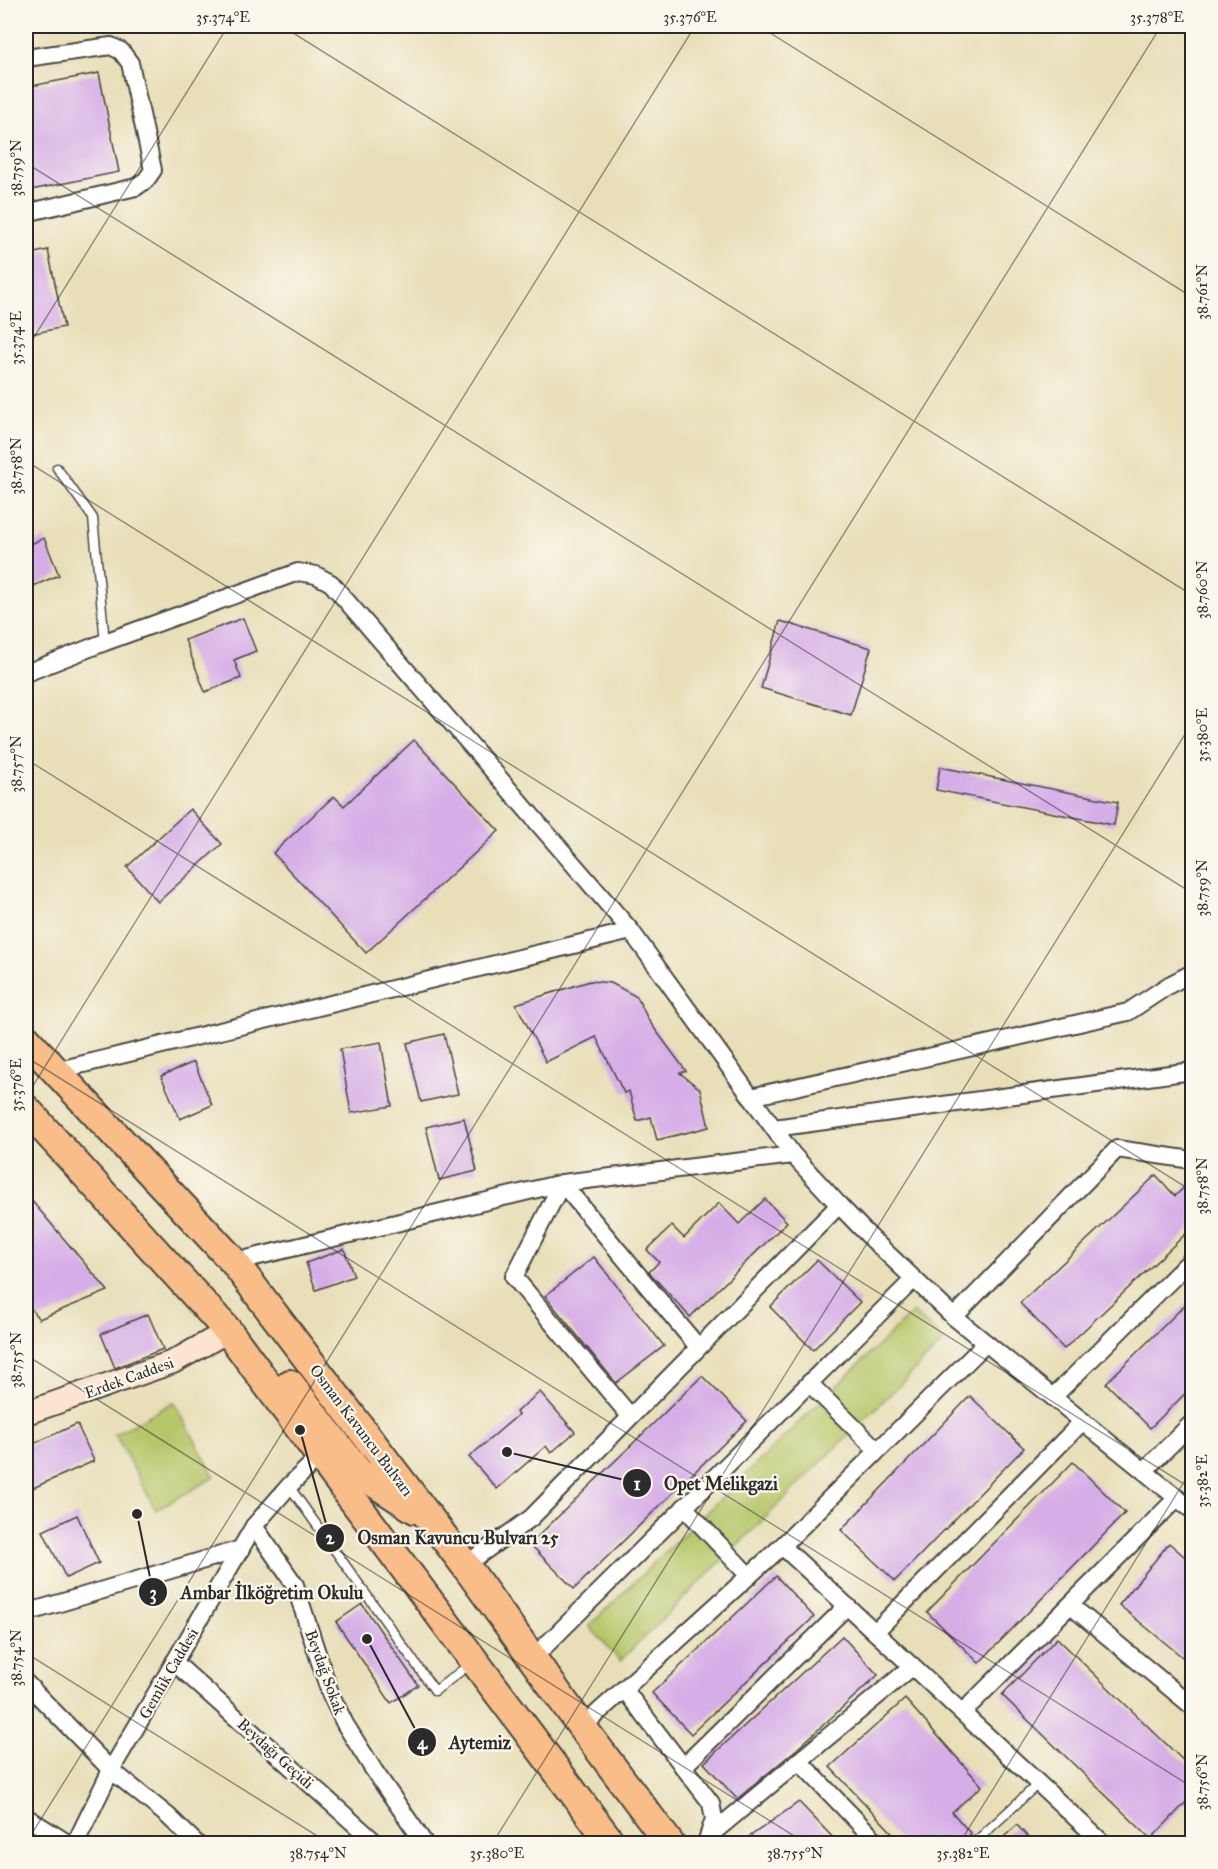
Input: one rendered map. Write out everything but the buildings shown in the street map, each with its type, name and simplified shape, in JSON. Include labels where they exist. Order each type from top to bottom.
[{"type":"highway","name":"Osman Kavuncu Bulvarı","points":[[26,1039],[234,1262],[465,1565],[670,1844]]},
{"type":"highway","points":[[26,1109],[228,1331],[612,1844]]},
{"type":"highway","points":[[228,1331],[240,1328],[249,1331],[359,1473],[429,1518]]},
{"type":"street","points":[[26,58],[111,46],[121,51],[130,63],[153,170],[146,180],[136,187],[26,213]]},
{"type":"street","points":[[26,673],[298,572],[324,579],[336,589],[632,931],[793,1155],[839,1205],[954,1317],[1192,1510]]},
{"type":"street","points":[[55,1071],[632,931]]},
{"type":"street","points":[[751,1097],[1128,1012],[1148,998],[1192,974]]},
{"type":"street","points":[[774,1128],[1192,1071]]},
{"type":"street","points":[[954,1317],[1117,1149],[1192,1160]]},
{"type":"street","points":[[234,1262],[562,1183],[793,1155]]},
{"type":"street","points":[[562,1183],[698,1347]]},
{"type":"street","points":[[562,1183],[514,1277],[630,1416]]},
{"type":"street","points":[[465,1565],[531,1518],[839,1205]]},
{"type":"street","points":[[1053,1397],[1192,1259]]},
{"type":"street","points":[[533,1658],[914,1279]]},
{"type":"street","name":"Erdek Caddesi","points":[[26,1413],[173,1362],[228,1331]]},
{"type":"street","points":[[582,1727],[782,1546],[986,1343]]},
{"type":"street","points":[[809,1383],[877,1450]]},
{"type":"street","points":[[875,1632],[1083,1421]]},
{"type":"street","points":[[1144,1471],[1192,1423]]},
{"type":"street","name":"Gemlik Caddesi","points":[[75,1844],[111,1770],[254,1526],[289,1486],[320,1456]]},
{"type":"street","points":[[963,1712],[1177,1498]]},
{"type":"street","points":[[684,1507],[749,1576]]},
{"type":"street","name":"Beydağ Sokak","points":[[254,1526],[295,1585],[330,1693],[345,1724],[425,1844]]},
{"type":"street","points":[[782,1546],[1104,1844]]},
{"type":"street","points":[[26,1613],[241,1549]]},
{"type":"street","points":[[1070,1605],[1192,1706]]},
{"type":"street","points":[[683,1767],[847,1606]]},
{"type":"street","name":"Beydağı Geçidi","points":[[174,1662],[377,1844]]},
{"type":"street","points":[[707,1840],[913,1666]]},
{"type":"street","points":[[26,1683],[111,1770],[168,1816],[197,1844]]},
{"type":"street","points":[[624,1689],[711,1803],[714,1819],[707,1840]]},
{"type":"street","points":[[799,1761],[879,1844]]},
{"type":"street","points":[[26,1817],[69,1844]]},
{"type":"lane","points":[[57,468],[93,518],[105,642]]},
{"type":"lane","points":[[289,1486],[435,1691],[474,1661]]},
{"type":"lane","points":[[973,1844],[1039,1783]]},
{"type":"green space","points":[[913,1312],[944,1341],[620,1661],[589,1626]]},
{"type":"green space","points":[[174,1402],[215,1477],[156,1510],[115,1434]]},
{"type":"place","name":"Osman Kavuncu Bulvarı 25","points":[[300,1430]]},
{"type":"place","name":"Opet Melikgazi","points":[[507,1452]]},
{"type":"place","name":"Ambar İlköğretim Okulu","points":[[137,1514]]},
{"type":"place","name":"Aytemiz","points":[[367,1639]]}]
